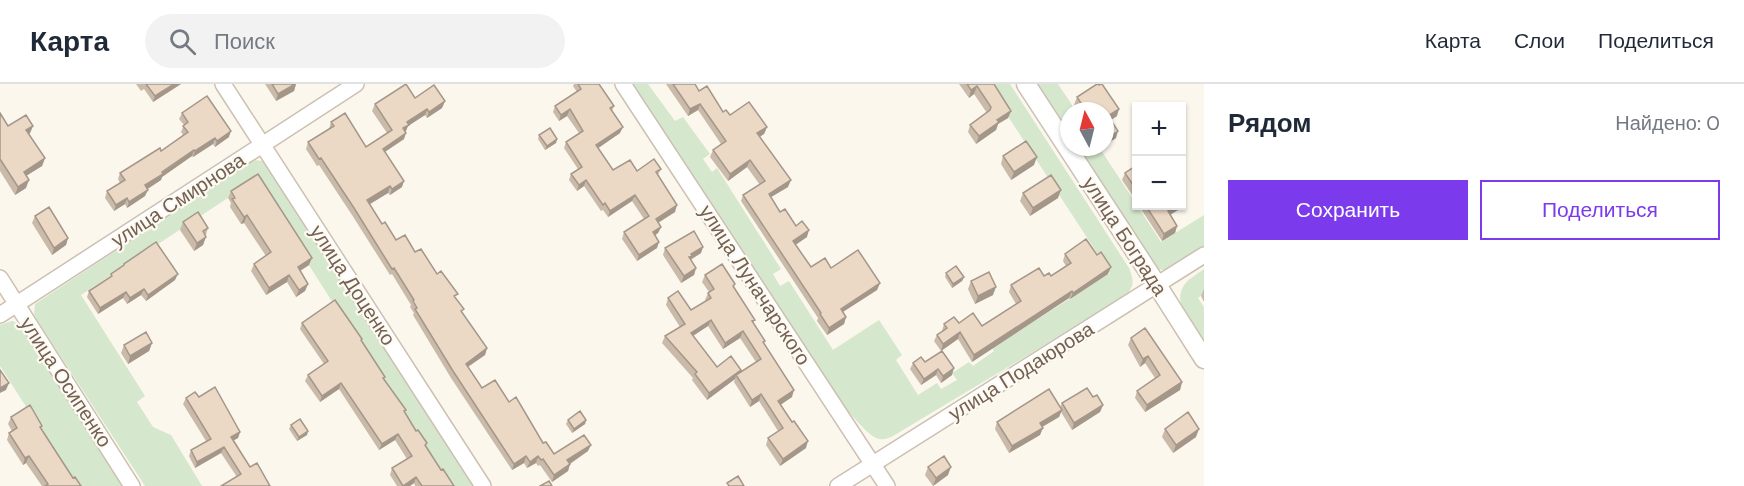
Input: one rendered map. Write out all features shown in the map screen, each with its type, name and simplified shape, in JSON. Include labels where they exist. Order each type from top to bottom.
[{"type":"street","name":"улица Доценко","points":[[223,84],[483,486]]},
{"type":"street","name":"улица Смирнова","points":[[0,315],[356,84]]},
{"type":"street","name":"улица Луначарского","points":[[623,84],[887,486]]},
{"type":"street","name":"улица Бограда","points":[[1026,84],[1204,359]]},
{"type":"street","name":"улица Подаюрова","points":[[838,486],[1204,255]]},
{"type":"street","name":"улица Осипенко","points":[[0,278],[132,486]]},
{"type":"green space","points":[[630,84],[648,84],[675,121],[683,117],[710,154],[703,159],[712,172],[717,168],[781,269],[773,274],[780,286],[789,281],[833,350],[879,320],[902,355],[896,360],[918,395],[937,383],[941,389],[957,380],[952,373],[969,362],[973,366],[994,351],[992,348],[1110,273],[987,84],[1010,84],[1129,268],[1132,287],[1128,293],[1033,352],[893,436],[879,439],[858,423],[825,381]]},
{"type":"green space","points":[[1035,84],[1058,84],[1070,102],[1060,102],[1060,123]]},
{"type":"green space","points":[[1082,156],[1105,156],[1132,198],[1132,210],[1140,210],[1161,242],[1204,215],[1204,246],[1170,268],[1157,269]]},
{"type":"green space","points":[[253,160],[263,161],[268,165],[475,486],[449,486],[255,180],[81,295],[145,396],[137,402],[153,427],[171,435],[202,486],[145,486],[37,320],[34,314],[35,304]]},
{"type":"green space","points":[[1204,269],[1204,293],[1198,298],[1204,307],[1204,343],[1185,315],[1180,299],[1185,284]]},
{"type":"green space","points":[[12,321],[22,328],[122,486],[77,486],[0,366],[0,325]]},
{"type":"building","points":[[146,84],[174,84],[155,96]]},
{"type":"building","points":[[272,84],[295,84],[278,94]]},
{"type":"building","points":[[406,84],[415,98],[434,85],[445,101],[429,112],[427,109],[407,122],[409,125],[403,128],[406,133],[383,149],[404,181],[392,189],[390,186],[367,200],[382,224],[385,222],[396,240],[405,235],[415,252],[421,249],[437,274],[441,271],[458,294],[454,296],[464,309],[461,311],[487,348],[466,364],[482,388],[495,380],[509,402],[516,397],[543,443],[546,442],[554,454],[584,435],[591,445],[567,460],[570,464],[554,475],[543,459],[541,460],[538,456],[530,462],[526,456],[514,464],[415,309],[417,308],[414,300],[394,268],[392,269],[321,158],[319,159],[308,142],[334,126],[331,122],[345,113],[366,147],[392,130],[375,104]]},
{"type":"building","points":[[578,84],[599,84],[614,106],[610,108],[623,127],[596,145],[613,170],[630,160],[637,171],[654,159],[661,169],[656,172],[677,205],[656,219],[661,227],[653,232],[659,242],[639,255],[624,232],[649,216],[635,195],[610,211],[605,203],[603,205],[586,180],[579,185],[571,174],[582,167],[566,142],[583,131],[570,109],[561,115],[555,106],[581,89]]},
{"type":"building","points":[[673,84],[695,84],[699,91],[707,86],[723,112],[726,110],[730,115],[749,102],[767,127],[757,133],[791,180],[769,194],[780,212],[785,209],[796,226],[802,221],[809,230],[793,241],[811,267],[825,258],[831,268],[858,250],[880,283],[841,309],[846,317],[829,328],[743,195],[765,181],[750,160],[730,174],[713,150],[726,141],[700,104],[690,109]]},
{"type":"building","points":[[967,84],[994,84],[1011,111],[979,136],[970,125],[991,107],[977,86],[971,90]]},
{"type":"building","points":[[1097,84],[1102,84],[1119,109],[1114,112],[1114,102],[1080,102],[1077,97]]},
{"type":"building","points":[[207,96],[231,131],[217,141],[215,138],[194,150],[162,172],[163,174],[145,185],[148,190],[129,202],[127,198],[116,205],[107,191],[125,180],[120,173],[160,148],[161,151],[188,132],[183,126],[188,122],[182,113]]},
{"type":"building","points":[[0,113],[8,126],[26,115],[33,126],[26,130],[45,158],[24,172],[29,180],[18,187],[0,159]]},
{"type":"building","points":[[550,128],[557,139],[547,146],[539,135]]},
{"type":"building","points":[[1026,141],[1037,157],[1014,172],[1003,156]]},
{"type":"building","points":[[1132,168],[1132,184],[1125,173]]},
{"type":"building","points":[[258,174],[312,258],[298,267],[308,284],[299,290],[289,275],[269,288],[254,264],[271,252],[247,215],[244,217],[232,199],[235,198],[231,191]]},
{"type":"building","points":[[1051,175],[1061,190],[1033,208],[1023,193]]},
{"type":"building","points":[[49,207],[68,238],[54,248],[35,216]]},
{"type":"building","points":[[1149,210],[1170,210],[1168,211],[1177,226],[1164,234]]},
{"type":"building","points":[[198,212],[208,228],[203,231],[206,237],[197,243],[183,222]]},
{"type":"building","points":[[694,231],[703,247],[689,257],[696,268],[684,276],[665,248]]},
{"type":"building","points":[[1086,239],[1097,255],[1101,252],[1111,267],[974,355],[960,332],[943,344],[937,335],[947,328],[944,324],[954,317],[959,323],[973,313],[982,326],[1021,301],[1011,285],[1039,268],[1044,276],[1049,273],[1051,276],[1071,263],[1065,254]]},
{"type":"building","points":[[156,242],[178,274],[148,295],[144,289],[130,298],[126,292],[100,308],[89,291]]},
{"type":"building","points":[[722,264],[755,320],[752,321],[765,341],[763,342],[794,390],[778,401],[808,441],[783,459],[768,438],[783,428],[761,394],[752,400],[736,375],[761,359],[743,331],[725,343],[711,320],[691,333],[717,367],[731,356],[741,370],[709,393],[695,374],[697,372],[665,336],[685,324],[668,298],[678,291],[691,310],[711,298],[708,293],[714,289],[705,275]]},
{"type":"building","points":[[956,266],[964,277],[953,284],[946,273]]},
{"type":"building","points":[[989,272],[996,287],[978,296],[971,281]]},
{"type":"building","points":[[335,300],[362,339],[385,377],[383,378],[406,410],[404,411],[416,431],[418,430],[427,443],[425,445],[454,486],[422,486],[416,477],[403,486],[392,468],[412,456],[398,434],[382,444],[341,383],[322,396],[308,375],[328,361],[302,323]]},
{"type":"building","points":[[1145,328],[1182,382],[1147,405],[1137,391],[1160,375],[1148,356],[1143,359],[1131,338]]},
{"type":"building","points":[[146,332],[152,343],[130,356],[124,345]]},
{"type":"building","points":[[942,351],[954,368],[943,376],[938,369],[924,379],[913,363],[921,357],[925,362]]},
{"type":"building","points":[[0,370],[9,383],[0,388]]},
{"type":"building","points":[[215,387],[240,432],[231,437],[250,467],[257,463],[270,486],[221,486],[241,474],[224,447],[197,462],[191,450],[211,439],[186,398],[195,392],[199,397]]},
{"type":"building","points":[[1087,388],[1093,397],[1097,395],[1103,405],[1074,423],[1062,403]]},
{"type":"building","points":[[1049,389],[1062,410],[1040,423],[1043,428],[1012,446],[997,422]]},
{"type":"building","points":[[30,405],[42,426],[40,427],[73,478],[75,477],[81,486],[45,486],[48,484],[29,456],[25,458],[9,433],[17,428],[11,417]]},
{"type":"building","points":[[580,411],[586,420],[574,429],[568,420]]},
{"type":"building","points":[[1188,412],[1199,429],[1176,445],[1165,429]]},
{"type":"building","points":[[300,419],[308,431],[299,437],[291,425]]},
{"type":"building","points":[[944,456],[951,467],[936,478],[928,467]]},
{"type":"building","points":[[738,476],[744,486],[729,486],[727,483]]},
{"type":"building","points":[[549,481],[552,486],[540,486]]}]
